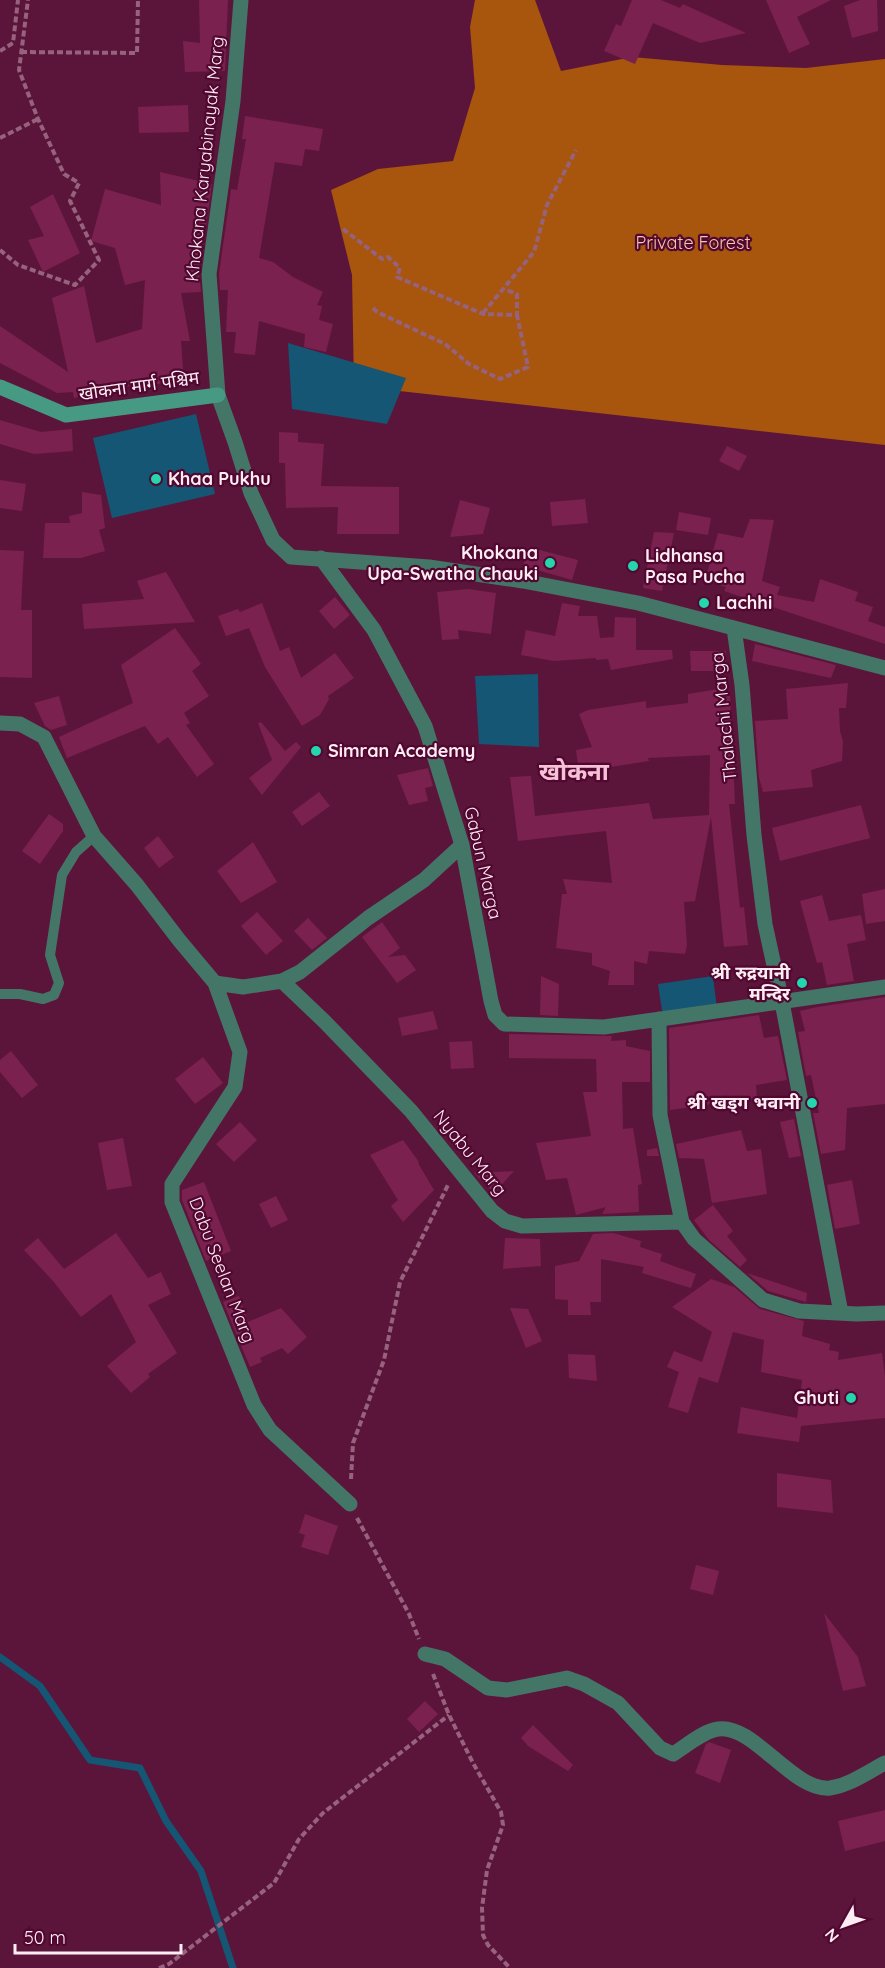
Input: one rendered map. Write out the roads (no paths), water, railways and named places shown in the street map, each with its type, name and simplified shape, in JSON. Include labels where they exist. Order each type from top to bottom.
[{"type":"street","name":"Khokana Karyabinayak Marg","points":[[241,0],[232,111],[209,274],[218,395],[250,494],[273,540],[291,557],[321,558]]},
{"type":"street","name":"खोकना मार्ग पश्चिम","points":[[0,387],[66,415],[218,395]]},
{"type":"street","name":"Thalachi Marga","points":[[321,558],[429,567],[523,581],[638,603],[734,628],[742,685],[754,835],[765,924],[841,1313]]},
{"type":"street","name":"Gabun Marga","points":[[321,558],[374,630],[425,726],[462,846],[495,1015],[504,1024],[604,1027],[659,1019]]},
{"type":"street","points":[[734,628],[885,668]]},
{"type":"street","name":"Dabu Seelan Marg","points":[[0,723],[20,724],[44,737],[94,836],[137,885],[215,983],[240,1052],[235,1087],[172,1184],[172,1202],[254,1405],[270,1430],[350,1504]]},
{"type":"street","points":[[215,983],[243,987],[282,981],[300,972],[368,918],[424,880],[462,846]]},
{"type":"street","name":"Nyabu Marg","points":[[282,981],[411,1111],[492,1211],[505,1221],[522,1226],[682,1222]]},
{"type":"street","points":[[885,987],[659,1019],[660,1115],[682,1222],[694,1239],[763,1300],[799,1311],[885,1313]]},
{"type":"street","points":[[425,1654],[445,1659],[488,1688],[507,1690],[567,1678],[584,1684],[618,1703],[660,1748],[673,1754],[717,1729],[729,1730],[748,1739],[804,1781],[829,1788],[851,1782],[885,1763]]},
{"type":"lane","points":[[0,994],[20,994],[43,999],[54,995],[59,983],[50,955],[62,875],[76,852],[94,836]]},
{"type":"water","points":[[288,343],[406,378],[387,424],[292,409]]},
{"type":"water","points":[[196,414],[215,494],[112,518],[93,438]]},
{"type":"water","points":[[538,674],[539,747],[479,744],[475,676]]},
{"type":"water","points":[[713,976],[717,1009],[663,1017],[658,984]]},
{"type":"waterway","points":[[0,1657],[40,1686],[90,1760],[140,1768],[166,1821],[201,1871],[233,1968]]},
{"type":"place","name":"Khaa Pukhu","points":[[156,479]]},
{"type":"place","name":"Khokana Upa-Swatha Chauki","points":[[550,563]]},
{"type":"place","name":"Lidhansa Pasa Pucha","points":[[633,566]]},
{"type":"place","name":"Lachhi","points":[[704,603]]},
{"type":"place","name":"Simran Academy","points":[[316,751]]},
{"type":"place","name":"श्री रुद्रयानी मन्दिर","points":[[802,983]]},
{"type":"place","name":"श्री खड्ग भवानी","points":[[812,1103]]},
{"type":"place","name":"Ghuti","points":[[851,1398]]},
{"type":"district","name":"खोकना","points":[[574,772]]},
{"type":"park label","name":"Private Forest","points":[[693,243]]}]
